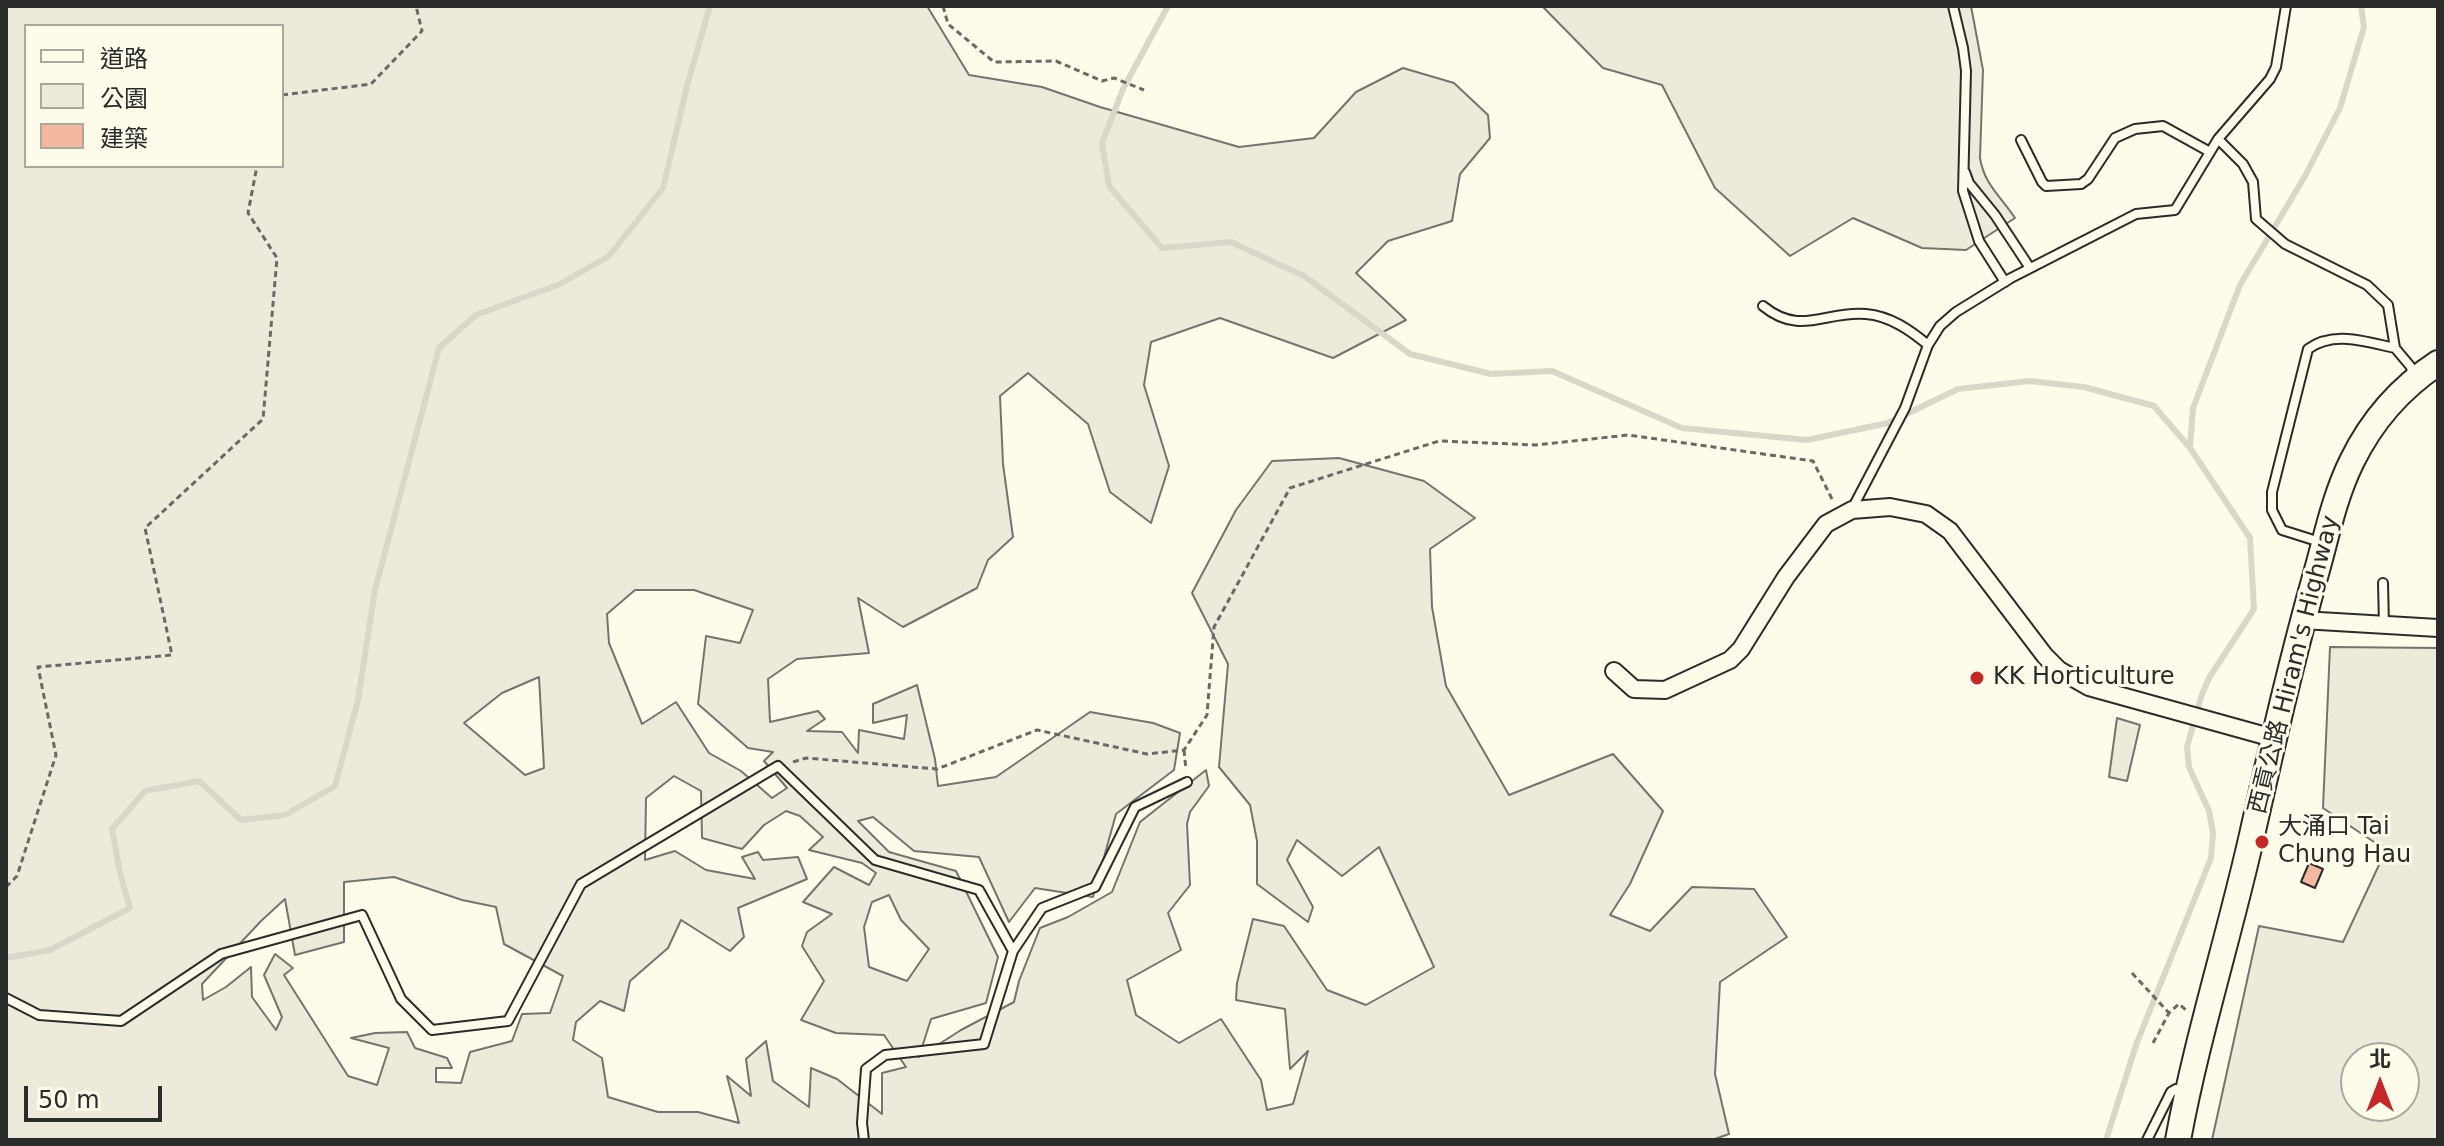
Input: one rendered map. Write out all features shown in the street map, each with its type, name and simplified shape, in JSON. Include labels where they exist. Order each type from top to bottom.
[{"type":"main road","name":"西貢公路 Hiram's Highway","points":[[2178,1140],[2187,1091],[2302,620],[2341,487],[2360,445],[2385,408],[2414,379],[2438,363]]},
{"type":"street","points":[[1614,671],[1634,689],[1665,690],[1730,660],[1741,649],[1794,566],[1826,524],[1846,512],[1890,507],[1926,514],[1950,531],[2059,670],[2089,687],[2273,738]]},
{"type":"street","points":[[2302,620],[2438,628]]},
{"type":"lane","points":[[1953,6],[1966,71],[1963,191],[1972,225],[2005,282]]},
{"type":"lane","points":[[1846,512],[1905,408],[1928,345],[1940,326],[1956,312],[2005,282],[2136,214],[2175,210],[2218,139],[2270,79],[2276,67],[2286,6]]},
{"type":"lane","points":[[2021,140],[2042,182],[2052,187],[2081,184],[2088,179],[2115,138],[2135,129],[2163,126],[2210,152]]},
{"type":"lane","points":[[2218,139],[2243,164],[2253,182],[2256,219],[2285,244],[2367,285],[2388,305],[2395,348],[2411,367],[2414,379]]},
{"type":"lane","points":[[1962,155],[1969,183],[1995,215],[2030,268]]},
{"type":"lane","points":[[1763,306],[1780,318],[1804,322],[1864,313],[1881,317],[1908,329],[1928,345]]},
{"type":"lane","points":[[2324,543],[2282,530],[2272,510],[2272,492],[2308,349],[2328,338],[2354,339],[2395,348]]},
{"type":"lane","points":[[2383,583],[2384,626]]},
{"type":"lane","points":[[6,998],[39,1015],[121,1021],[221,954],[362,915],[401,999],[432,1030],[508,1021],[581,884],[778,766],[875,860],[979,890],[1013,951]]},
{"type":"lane","points":[[864,1140],[862,1123],[866,1069],[885,1055],[984,1044],[1013,951],[1042,908],[1095,887],[1135,807],[1187,782]]},
{"type":"lane","points":[[2147,1140],[2171,1092],[2176,1089],[2187,1091]]},
{"type":"path","points":[[284,95],[371,84],[422,31],[416,6]]},
{"type":"path","points":[[943,6],[948,24],[994,62],[1056,61],[1102,81],[1114,78],[1144,90]]},
{"type":"path","points":[[6,887],[17,876],[56,755],[38,667],[172,655],[145,528],[263,419],[277,258],[248,213],[257,168]]},
{"type":"path","points":[[1187,782],[1184,750],[1207,715],[1214,627],[1290,488],[1439,441],[1536,445],[1628,435],[1813,461],[1846,512]]},
{"type":"path","points":[[778,766],[806,758],[937,769],[1037,730],[1147,754],[1184,750]]},
{"type":"path","points":[[2132,973],[2169,1013]]},
{"type":"path","points":[[2153,1043],[2169,1013],[2179,1004],[2192,1015]]},
{"type":"green space","points":[[6,6],[927,6],[969,75],[1042,87],[1239,147],[1314,138],[1356,92],[1403,68],[1454,83],[1488,115],[1490,138],[1460,174],[1452,221],[1388,241],[1356,273],[1406,320],[1333,358],[1220,318],[1151,342],[1144,385],[1169,466],[1151,523],[1110,492],[1088,424],[1028,373],[1000,396],[1003,464],[1013,537],[988,560],[977,588],[903,627],[858,598],[869,653],[797,659],[768,679],[770,722],[818,711],[825,719],[807,731],[842,732],[858,753],[859,730],[904,739],[907,715],[873,723],[873,704],[917,685],[935,759],[938,786],[996,777],[1090,712],[1153,723],[1180,733],[1174,770],[1116,814],[1093,897],[1035,888],[1009,922],[979,857],[914,851],[873,817],[858,821],[889,852],[956,871],[998,957],[986,1003],[931,1019],[919,1057],[1014,1002],[1040,928],[1068,917],[1112,892],[1140,822],[1206,770],[1209,786],[1190,812],[1187,824],[1190,885],[1168,913],[1181,950],[1127,980],[1136,1015],[1179,1043],[1221,1019],[1261,1080],[1267,1110],[1293,1104],[1308,1051],[1290,1069],[1285,1009],[1236,1000],[1237,983],[1253,919],[1284,926],[1327,990],[1366,1005],[1434,967],[1379,847],[1342,876],[1297,840],[1287,860],[1313,907],[1308,922],[1257,884],[1257,841],[1250,805],[1219,767],[1228,664],[1192,593],[1236,510],[1272,461],[1339,458],[1424,481],[1475,518],[1430,549],[1432,607],[1446,686],[1509,795],[1613,754],[1663,811],[1630,884],[1610,915],[1650,931],[1692,887],[1754,889],[1787,937],[1720,982],[1715,1074],[1729,1134],[1712,1140],[6,1140]],"holes":[[[635,590],[694,590],[753,610],[740,643],[706,636],[698,704],[748,748],[773,752],[764,761],[787,788],[772,798],[741,771],[709,753],[676,702],[642,724],[609,643],[607,614]],[[539,677],[544,768],[525,775],[464,723],[502,693]],[[674,776],[701,791],[702,838],[742,849],[764,825],[786,811],[800,816],[823,837],[809,850],[862,863],[876,873],[869,885],[834,867],[803,902],[832,914],[807,932],[802,946],[824,981],[801,1020],[836,1033],[884,1035],[906,1067],[882,1073],[882,1114],[837,1079],[811,1068],[809,1107],[773,1081],[766,1041],[746,1059],[751,1096],[727,1076],[739,1123],[698,1112],[658,1112],[608,1097],[602,1058],[573,1040],[576,1022],[600,1001],[624,1011],[630,981],[668,948],[681,920],[730,951],[744,937],[738,908],[807,879],[798,857],[763,860],[758,852],[742,857],[755,879],[706,870],[675,851],[645,860],[646,798]],[[394,877],[462,900],[496,907],[504,944],[563,976],[550,1013],[522,1014],[512,1041],[470,1052],[461,1083],[436,1082],[436,1068],[452,1068],[447,1058],[415,1048],[407,1032],[375,1033],[351,1038],[389,1048],[377,1085],[348,1076],[284,975],[293,968],[275,954],[264,975],[282,1017],[276,1030],[252,997],[251,967],[203,1000],[202,984],[285,899],[295,955],[344,942],[344,882]],[[889,895],[901,920],[929,949],[907,981],[869,967],[864,927],[872,902]]]},
{"type":"green space","points":[[1542,6],[1971,6],[1983,70],[1980,158],[1989,183],[2015,218],[1966,250],[1922,248],[1853,218],[1790,256],[1715,188],[1662,85],[1603,68]]},
{"type":"green space","points":[[2330,647],[2438,648],[2438,1140],[2212,1140],[2259,926],[2343,942],[2386,850],[2323,808]]},
{"type":"shaded area","points":[[2117,718],[2140,725],[2127,781],[2109,777]]},
{"type":"building","points":[[2309,863],[2323,869],[2315,888],[2301,882]]},
{"type":"waterway","points":[[6,958],[50,950],[130,908],[112,829],[145,791],[199,781],[241,820],[285,815],[335,786],[358,700],[375,590],[439,348],[476,315],[560,284],[609,256],[663,188],[710,6]]},
{"type":"waterway","points":[[1168,6],[1123,89],[1102,143],[1109,186],[1162,248],[1231,242],[1304,276],[1410,354],[1491,374],[1552,371],[1682,428],[1807,440],[1888,423],[1958,389],[2030,381],[2084,387],[2154,406],[2190,448],[2250,538],[2254,609],[2209,678],[2187,747],[2189,767],[2209,811],[2213,833],[2211,858],[2136,1045],[2106,1140]]},
{"type":"waterway","points":[[2190,447],[2193,408],[2240,285],[2305,176],[2340,108],[2364,27],[2361,6]]},
{"type":"place","name":"KK Horticulture","points":[[1977,678]]},
{"type":"place","name":"大涌口 Tai Chung Hau","points":[[2262,842]]}]
